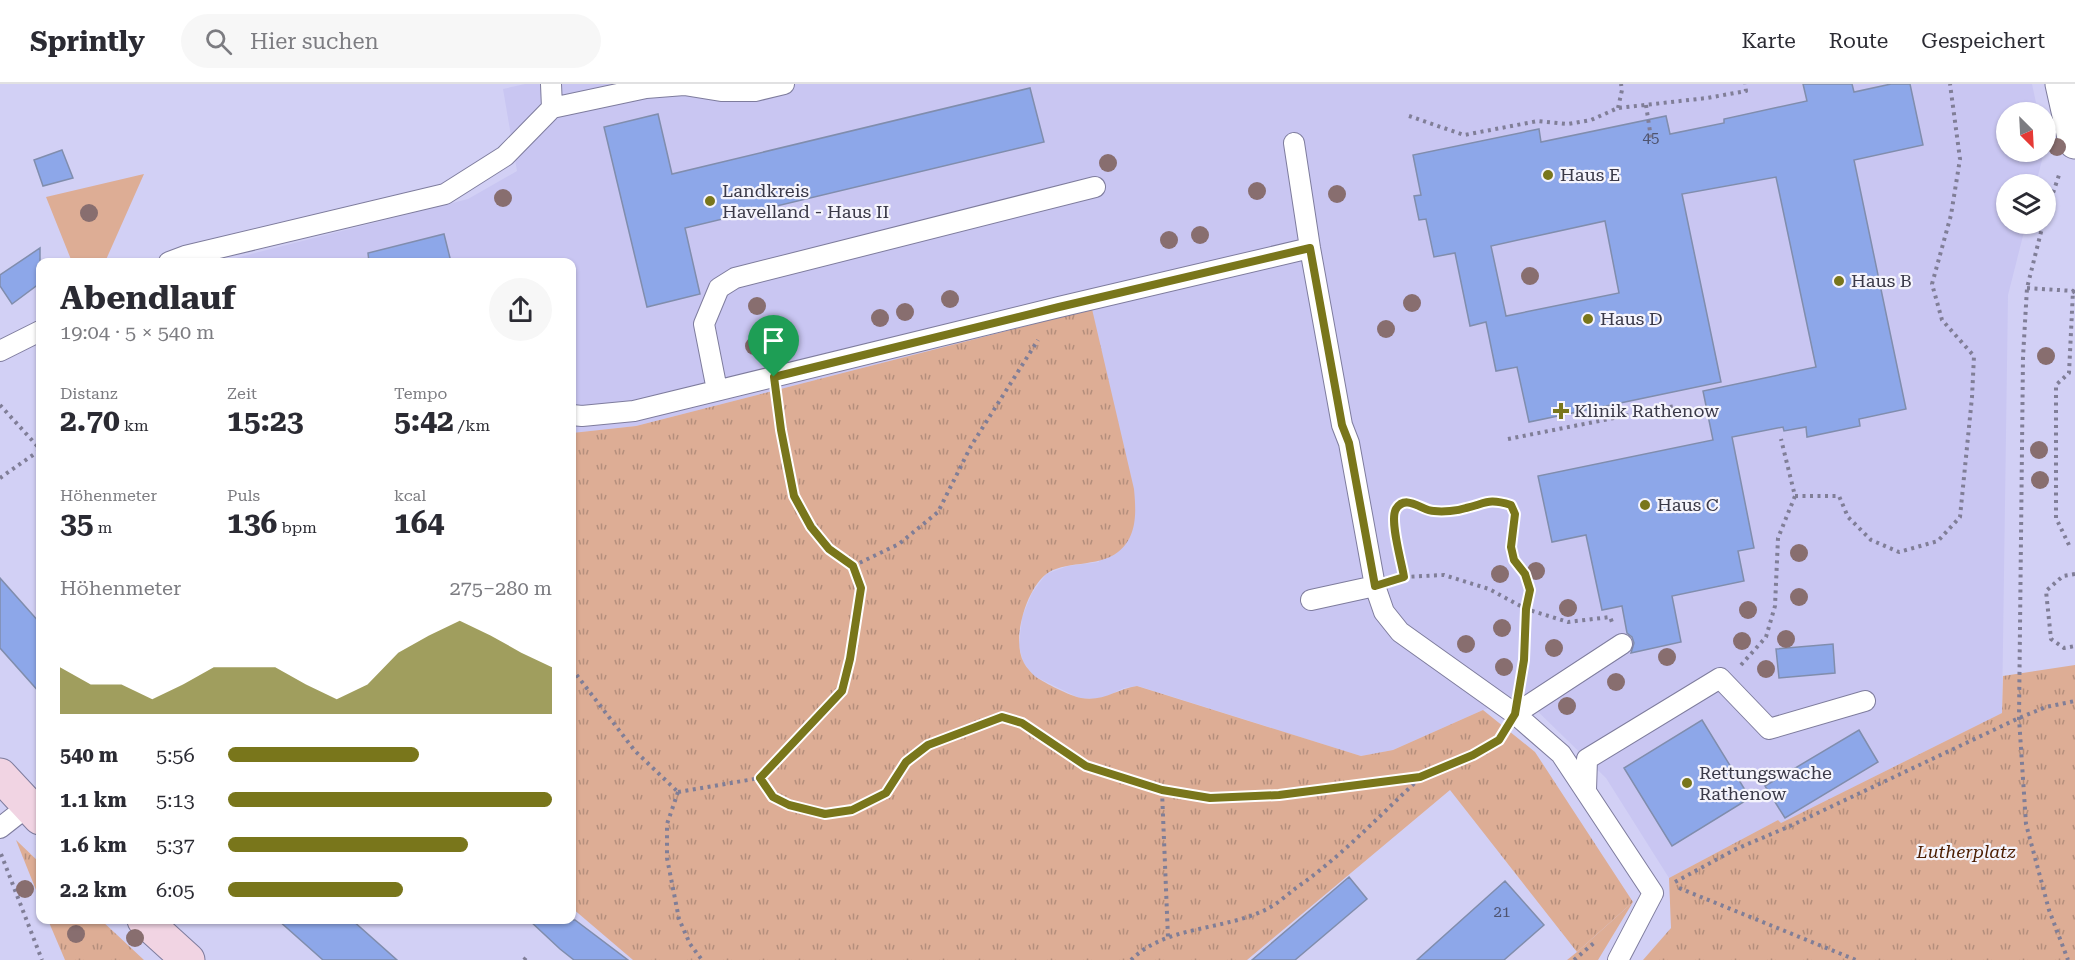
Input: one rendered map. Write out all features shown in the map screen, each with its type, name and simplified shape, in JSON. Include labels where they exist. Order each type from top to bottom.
[{"type":"main road","points":[[0,775],[34,812]]},
{"type":"main road","points":[[148,924],[188,960]]},
{"type":"street","points":[[2062,84],[2074,142]]},
{"type":"lane","points":[[551,84],[552,108]]},
{"type":"lane","points":[[180,258],[446,194],[505,156],[552,108],[646,88],[684,85],[721,91],[755,91],[784,84]]},
{"type":"lane","points":[[1294,143],[1310,248],[1342,425],[1349,443],[1375,586],[1384,612],[1400,632],[1515,714],[1562,754],[1653,893],[1618,960]]},
{"type":"lane","points":[[717,390],[704,324],[719,288],[735,278],[1095,187]]},
{"type":"lane","points":[[576,415],[633,411],[1310,248]]},
{"type":"lane","points":[[0,351],[36,333]]},
{"type":"lane","points":[[1311,600],[1375,586]]},
{"type":"lane","points":[[1515,714],[1622,644]]},
{"type":"lane","points":[[1586,790],[1587,759],[1720,678],[1769,729],[1865,701]]},
{"type":"lane","points":[[0,828],[34,812]]},
{"type":"path","points":[[1618,108],[1621,84]]},
{"type":"path","points":[[1409,116],[1464,135],[1538,121],[1568,124],[1591,120],[1618,108],[1707,98],[1746,91],[1745,84]]},
{"type":"path","points":[[1795,496],[1839,496],[1848,517],[1871,540],[1899,552],[1938,541],[1960,517],[1974,356],[1942,320],[1932,284],[1951,215],[1960,159],[1950,84]]},
{"type":"path","points":[[1646,105],[1650,138]]},
{"type":"path","points":[[2056,182],[2074,142]]},
{"type":"path","points":[[2040,234],[2027,288],[2023,357],[2019,718],[2026,824],[2049,910],[2068,960]]},
{"type":"path","points":[[2027,288],[2074,292],[2069,373],[2055,385],[2056,518],[2068,545]]},
{"type":"path","points":[[853,566],[899,544],[938,512],[971,446],[1059,307]]},
{"type":"path","points":[[678,792],[760,778],[842,691],[850,659],[861,588],[853,566],[829,549],[811,527],[794,496],[781,430],[774,377]]},
{"type":"path","points":[[0,405],[36,446]]},
{"type":"path","points":[[1508,439],[1675,406]]},
{"type":"path","points":[[1720,678],[1740,666],[1766,637],[1774,606],[1778,538],[1795,496],[1781,439]]},
{"type":"path","points":[[0,478],[36,453]]},
{"type":"path","points":[[760,778],[773,797],[789,805],[825,814],[852,810],[886,793],[906,762],[928,745],[1002,717],[1022,723],[1086,766],[1162,790],[1210,798],[1268,795],[1420,777],[1473,755],[1499,740],[1515,714],[1524,660],[1526,609],[1530,590],[1525,574],[1514,560],[1511,547],[1515,514],[1511,505],[1496,501],[1481,502],[1466,508],[1431,512],[1416,503],[1404,503],[1396,508],[1393,518],[1404,577]]},
{"type":"path","points":[[2075,574],[2063,576],[2046,591],[2051,639],[2064,648],[2075,646]]},
{"type":"path","points":[[1375,586],[1404,577],[1444,575],[1489,589],[1526,609],[1568,622],[1610,617],[1622,644]]},
{"type":"path","points":[[576,674],[635,751],[678,792]]},
{"type":"path","points":[[1856,960],[1669,884],[1736,849],[1788,827],[2019,718],[2046,707],[2075,701]]},
{"type":"path","points":[[1131,960],[1139,952],[1168,938],[1246,918],[1268,909],[1323,869],[1420,777]]},
{"type":"path","points":[[1162,790],[1168,938]]},
{"type":"path","points":[[678,792],[668,824],[666,858],[679,919],[690,944],[702,960]]},
{"type":"path","points":[[0,852],[42,960]]},
{"type":"path","points":[[524,960],[528,955]]},
{"type":"shaded area","name":"Klinik Rathenow","points":[[525,84],[2032,84],[2036,102],[1996,102],[1996,162],[2042,162],[2038,174],[1996,174],[1996,234],[2023,234],[2008,295],[2002,713],[1781,823],[1778,820],[1669,878],[1606,778],[1524,698],[1483,710],[1393,750],[1361,756],[1138,686],[1124,688],[1101,699],[1079,698],[1034,676],[1023,662],[1019,646],[1022,617],[1032,593],[1046,574],[1068,566],[1099,562],[1092,309],[636,426],[576,433],[576,258],[236,258],[468,199],[517,171],[503,89]]},
{"type":"green space","points":[[144,174],[107,258],[70,258],[46,197]]},
{"type":"green space","points":[[1092,309],[1134,489],[1134,523],[1125,546],[1110,557],[1052,570],[1038,582],[1022,616],[1019,642],[1024,663],[1033,674],[1058,689],[1076,697],[1089,699],[1137,686],[1361,756],[1393,750],[1483,710],[1535,752],[1633,902],[1577,952],[1450,790],[1247,960],[633,960],[576,911],[576,433],[636,426]]},
{"type":"green space","name":"Lutherplatz","points":[[2075,665],[2075,960],[1643,960],[1671,928],[1669,878],[1778,820],[1781,823],[2002,713],[2003,676]]},
{"type":"green space","points":[[16,840],[36,859],[36,890]]},
{"type":"green space","points":[[1633,902],[1598,960],[1567,960],[1577,952]]},
{"type":"green space","points":[[50,924],[105,924],[144,960],[65,960]]},
{"type":"building","points":[[1803,84],[1852,84],[1854,92],[1891,84],[1910,84],[1923,145],[1854,160],[1906,409],[1859,419],[1860,426],[1807,437],[1806,427],[1784,431],[1783,427],[1732,437],[1754,548],[1738,551],[1744,581],[1672,596],[1681,642],[1631,653],[1634,643],[1632,637],[1627,633],[1622,606],[1602,610],[1586,535],[1552,542],[1538,476],[1713,440],[1703,391],[1816,367],[1776,177],[1682,194],[1721,382],[1529,422],[1517,367],[1496,371],[1486,322],[1470,326],[1455,253],[1434,257],[1426,219],[1419,220],[1414,196],[1421,195],[1413,155],[1539,129],[1541,142],[1666,116],[1670,134],[1724,123],[1724,119],[1807,101]],"holes":[[[1605,221],[1619,293],[1506,316],[1491,246]]]},
{"type":"building","name":"Landkreis Havelland - Haus II","points":[[1030,88],[1044,142],[685,228],[700,294],[647,307],[604,127],[658,114],[672,174]]},
{"type":"building","points":[[62,150],[73,178],[43,186],[34,160]]},
{"type":"building","points":[[444,234],[450,258],[369,258],[368,253]]},
{"type":"building","points":[[40,248],[40,258],[36,258],[36,286],[12,304],[0,286],[0,275]]},
{"type":"building","points":[[0,578],[36,618],[36,688],[0,648]]},
{"type":"building","points":[[1833,644],[1835,673],[1779,678],[1776,649]]},
{"type":"building","name":"Rettungswache Rathenow","points":[[1702,720],[1750,798],[1672,846],[1624,768]]},
{"type":"building","points":[[1859,730],[1878,762],[1785,818],[1765,786]]},
{"type":"building","points":[[1349,877],[1367,899],[1295,960],[1252,960]]},
{"type":"building","points":[[1505,881],[1544,925],[1504,960],[1417,960]]},
{"type":"building","points":[[576,921],[628,960],[574,960],[533,924],[576,924]]},
{"type":"building","points":[[282,924],[356,924],[397,960],[323,960]]},
{"type":"place","name":"Haus E","points":[[1548,175]]},
{"type":"place","name":"Landkreis Havelland - Haus II","points":[[710,201]]},
{"type":"place","name":"Haus B","points":[[1839,281]]},
{"type":"place","name":"Haus D","points":[[1588,319]]},
{"type":"place","name":"Klinik Rathenow","points":[[1561,411]]},
{"type":"place","name":"Haus C","points":[[1645,505]]},
{"type":"place","name":"Rettungswache Rathenow","points":[[1687,783]]},
{"type":"route","points":[[1310,248],[1342,425],[1349,443],[1375,586],[1404,577],[1393,518],[1396,508],[1404,503],[1416,503],[1431,512],[1466,508],[1481,502],[1496,501],[1511,505],[1515,514],[1511,547],[1514,560],[1525,574],[1530,590],[1526,609],[1524,660],[1515,714],[1499,740],[1473,755],[1420,777],[1279,795],[1210,798],[1162,790],[1086,766],[1022,723],[1002,717],[928,745],[906,762],[886,793],[869,803],[852,810],[825,814],[789,805],[773,797],[760,778],[842,691],[850,659],[861,588],[853,566],[829,549],[811,527],[794,496],[781,430],[774,377],[1310,248]]}]
